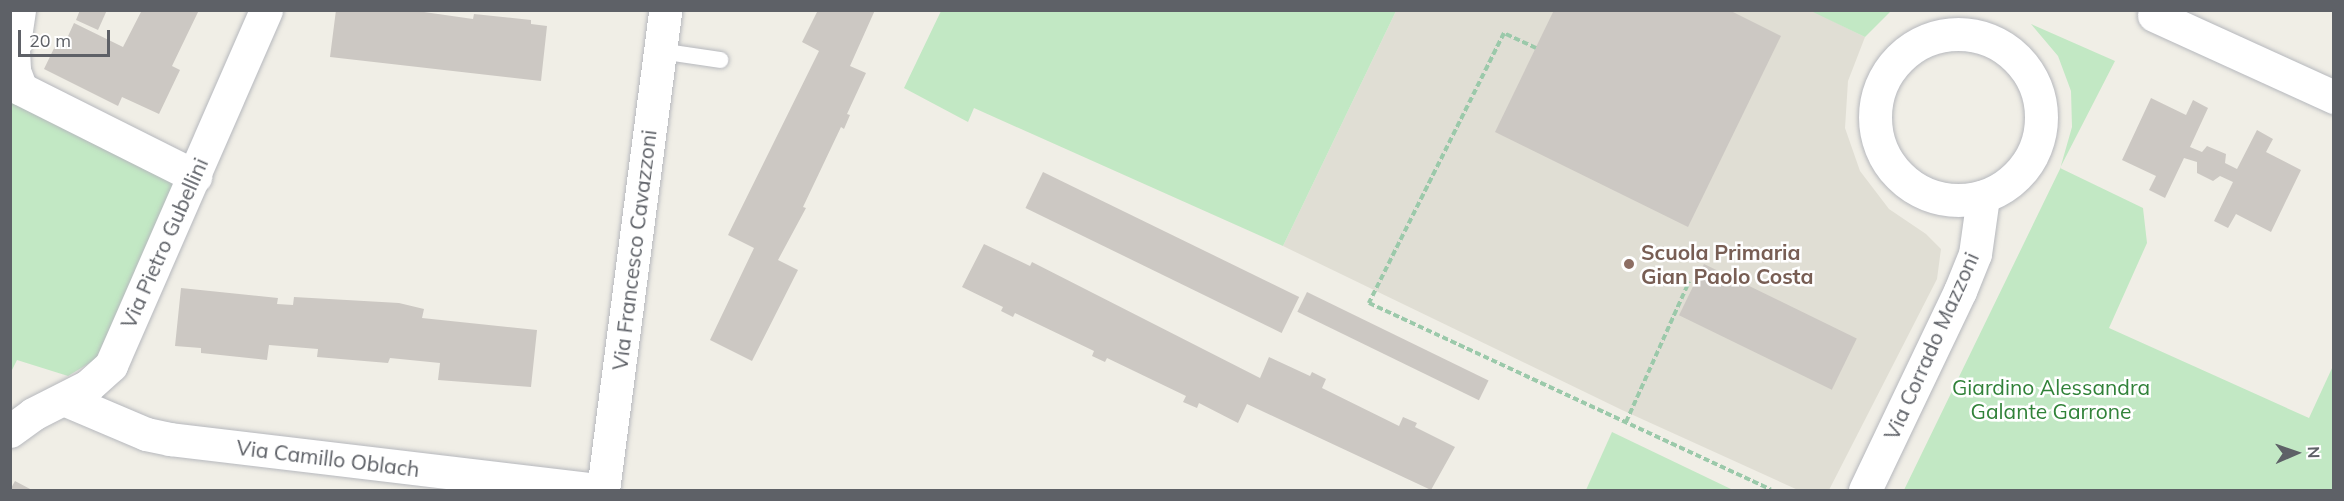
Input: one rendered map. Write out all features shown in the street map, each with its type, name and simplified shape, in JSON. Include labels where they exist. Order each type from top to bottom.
[{"type":"street","points":[[19,10],[13,50],[14,71],[21,88],[195,176]]},
{"type":"street","name":"Via Pietro Gubellini","points":[[10,431],[33,414],[66,400],[111,365],[195,176],[225,98],[266,10]]},
{"type":"street","name":"Via Francesco Cavazzoni","points":[[603,490],[665,10]]},
{"type":"street","points":[[2154,15],[2334,97]]},
{"type":"street","points":[[1970,34],[2000,46],[2014,56],[2030,75],[2039,98],[2041,123],[2032,154],[2006,186],[1983,197],[1959,201],[1934,198],[1912,187],[1893,170],[1881,149],[1875,124],[1876,99],[1885,76],[1915,47],[1945,35],[1970,34]]},
{"type":"street","name":"Via Corrado Mazzoni","points":[[1865,490],[1960,291],[1975,254],[1983,197]]},
{"type":"street","name":"Via Camillo Oblach","points":[[66,400],[146,434],[170,439],[597,490]]},
{"type":"lane","points":[[660,51],[720,60]]},
{"type":"path","points":[[1536,48],[1504,33],[1369,303],[1771,490]]},
{"type":"path","points":[[1626,422],[1689,282]]},
{"type":"shaded area","name":"Scuola Primaria Gian Paolo Costa","points":[[1811,10],[1865,37],[1848,81],[1845,128],[1860,171],[1889,209],[1926,234],[1941,249],[1937,279],[1829,490],[1798,490],[1622,410],[1283,246],[1396,11]]},
{"type":"green space","points":[[941,10],[1396,11],[1283,246],[974,108],[968,122],[904,88]]},
{"type":"green space","points":[[1811,11],[1891,11],[1865,37]]},
{"type":"green space","points":[[2031,24],[2115,61],[2061,167],[2072,127],[2071,91],[2058,56]]},
{"type":"green space","points":[[11,102],[177,183],[96,359],[68,376],[17,360],[11,372]]},
{"type":"green space","name":"Giardino Alessandra Galante Garrone","points":[[2060,168],[2143,208],[2147,243],[2109,328],[2309,418],[2333,366],[2333,490],[1904,490]]},
{"type":"green space","points":[[1612,432],[1733,490],[1586,490]]},
{"type":"building","points":[[80,10],[107,10],[98,30],[76,20]]},
{"type":"building","points":[[142,10],[199,10],[172,66],[180,70],[159,114],[122,97],[118,106],[44,69],[57,42],[64,45],[74,23],[123,47]]},
{"type":"building","points":[[336,10],[410,10],[473,19],[474,14],[531,20],[531,24],[547,26],[541,81],[330,57]]},
{"type":"building","points":[[818,10],[875,10],[850,66],[866,73],[847,114],[850,115],[844,129],[841,127],[803,207],[806,208],[778,260],[798,270],[752,361],[710,340],[754,248],[728,235],[819,51],[802,42]]},
{"type":"building","points":[[1554,10],[1729,10],[1781,36],[1688,227],[1495,132]]},
{"type":"building","points":[[2151,98],[2186,115],[2193,100],[2208,108],[2190,147],[2202,152],[2207,146],[2226,154],[2225,163],[2237,169],[2257,130],[2273,139],[2266,152],[2301,170],[2271,232],[2236,214],[2228,228],[2214,221],[2233,182],[2220,176],[2213,181],[2197,173],[2197,162],[2184,158],[2165,198],[2149,190],[2156,176],[2122,160]]},
{"type":"building","points":[[1043,172],[1299,297],[1282,333],[1025,208]]},
{"type":"building","points":[[984,244],[1030,266],[1032,262],[1260,378],[1269,357],[1310,376],[1312,372],[1326,379],[1322,388],[1399,426],[1403,417],[1417,423],[1415,427],[1455,447],[1431,490],[1247,404],[1238,423],[1199,403],[1197,408],[1183,402],[1186,396],[1107,358],[1105,362],[1092,356],[1094,351],[1015,313],[1013,317],[1001,311],[1003,307],[962,287]]},
{"type":"building","points":[[1704,264],[1857,339],[1832,390],[1679,315]]},
{"type":"building","points":[[181,288],[278,298],[277,304],[293,305],[294,297],[399,303],[424,309],[422,318],[537,330],[531,387],[438,380],[440,363],[390,358],[388,363],[317,357],[318,349],[269,345],[267,360],[201,353],[201,348],[175,346]]},
{"type":"building","points":[[1307,292],[1489,381],[1479,400],[1297,312]]},
{"type":"building","points":[[15,481],[32,490],[10,490]]},
{"type":"place","name":"Scuola Primaria Gian Paolo Costa","points":[[1629,264]]}]
